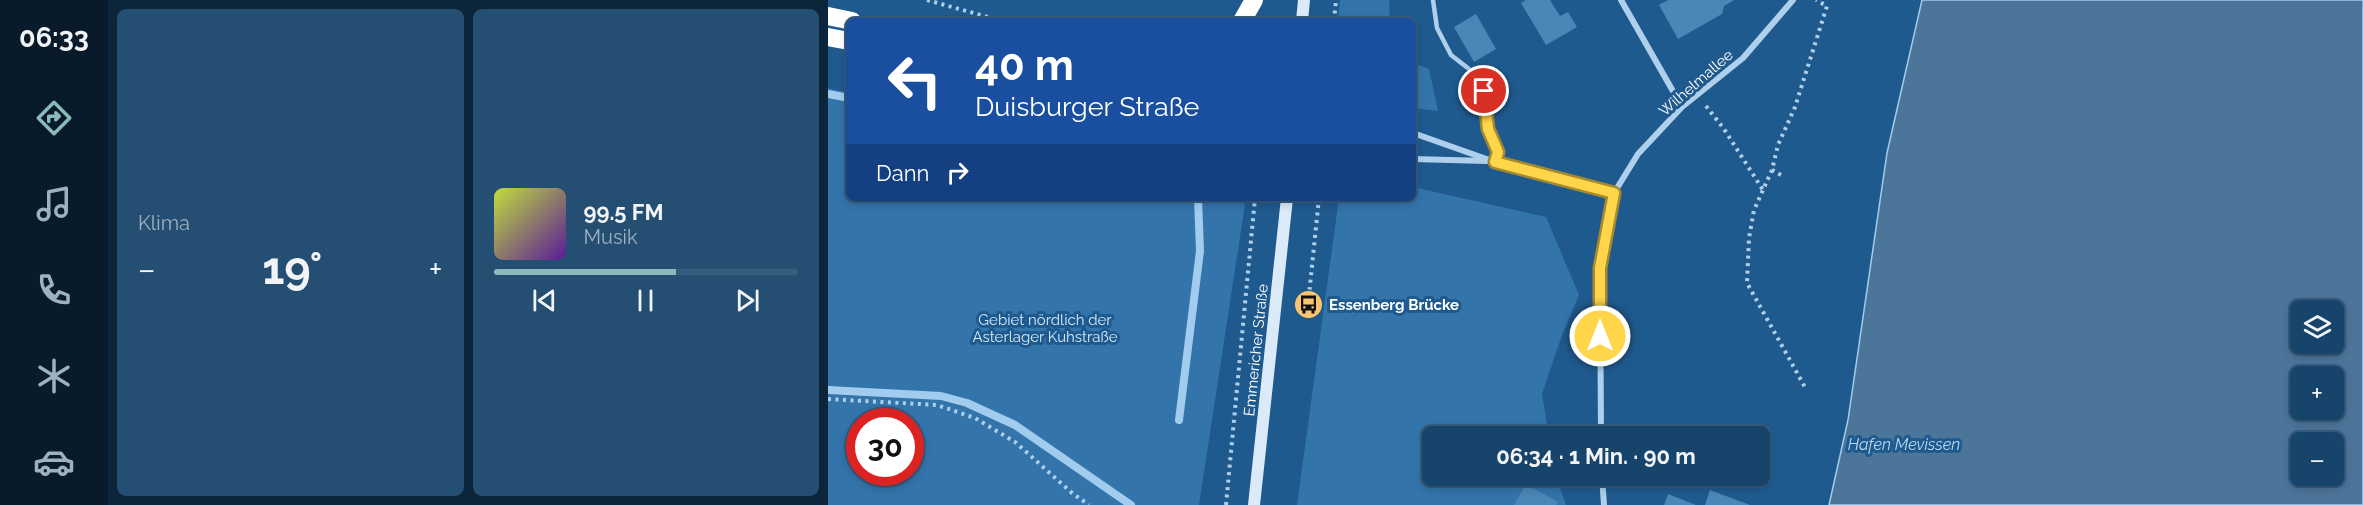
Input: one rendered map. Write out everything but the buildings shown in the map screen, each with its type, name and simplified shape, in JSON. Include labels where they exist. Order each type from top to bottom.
[{"type":"highway","points":[[1244,18],[1254,0]]},
{"type":"highway","points":[[828,16],[846,20]]},
{"type":"highway","points":[[828,37],[846,40]]},
{"type":"main road","points":[[1302,18],[1304,0]]},
{"type":"main road","name":"Emmericher Straße","points":[[1254,505],[1287,201]]},
{"type":"street","points":[[1621,0],[1682,107]]},
{"type":"street","name":"Wilhelmallee","points":[[1600,426],[1600,268],[1614,193],[1638,154],[1682,107],[1743,58],[1793,0]]},
{"type":"street","points":[[1416,134],[1495,162],[1614,193]]},
{"type":"street","points":[[1416,159],[1495,162]]},
{"type":"street","points":[[1603,486],[1604,505]]},
{"type":"lane","points":[[1433,0],[1437,28],[1451,55],[1482,79],[1488,129],[1498,152],[1495,162]]},
{"type":"path","points":[[927,0],[991,18]]},
{"type":"path","points":[[1334,18],[1336,0]]},
{"type":"path","points":[[1806,389],[1747,283],[1754,210],[1772,170],[1778,145],[1795,106],[1827,6],[1816,0]]},
{"type":"path","points":[[1698,96],[1724,129],[1763,190]]},
{"type":"path","points":[[1772,170],[1780,175]]},
{"type":"path","points":[[1226,505],[1255,201]]},
{"type":"path","points":[[1308,305],[1319,201]]},
{"type":"path","points":[[828,399],[937,405],[975,417],[1015,441],[1072,493],[1089,505]]},
{"type":"green space","points":[[1340,0],[1389,0],[1390,18],[1338,18]]},
{"type":"green space","points":[[1416,64],[1429,69],[1438,111],[1416,108]]},
{"type":"green space","name":"Gebiet nördlich der Asterlager Kuhstraße","points":[[828,88],[846,92],[846,201],[1243,201],[1245,204],[1199,505],[828,505]]},
{"type":"green space","points":[[1416,188],[1546,217],[1579,295],[1562,335],[1542,394],[1547,426],[1422,426],[1422,486],[1559,486],[1566,505],[1297,505],[1339,201],[1416,201]]},
{"type":"water","name":"Hafen Mevissen","points":[[1922,0],[2363,0],[2363,505],[1829,505],[1848,420],[1887,153]]},
{"type":"waterway","points":[[828,94],[846,97]]},
{"type":"waterway","points":[[1179,420],[1200,251],[1198,201]]},
{"type":"waterway","points":[[828,390],[941,396],[967,403],[1015,425],[1131,505]]},
{"type":"place","name":"Essenberg Brücke","points":[[1308,305]]},
{"type":"route","points":[[1484,91],[1488,129],[1498,152],[1495,162],[1614,193],[1600,268],[1600,336]]}]
